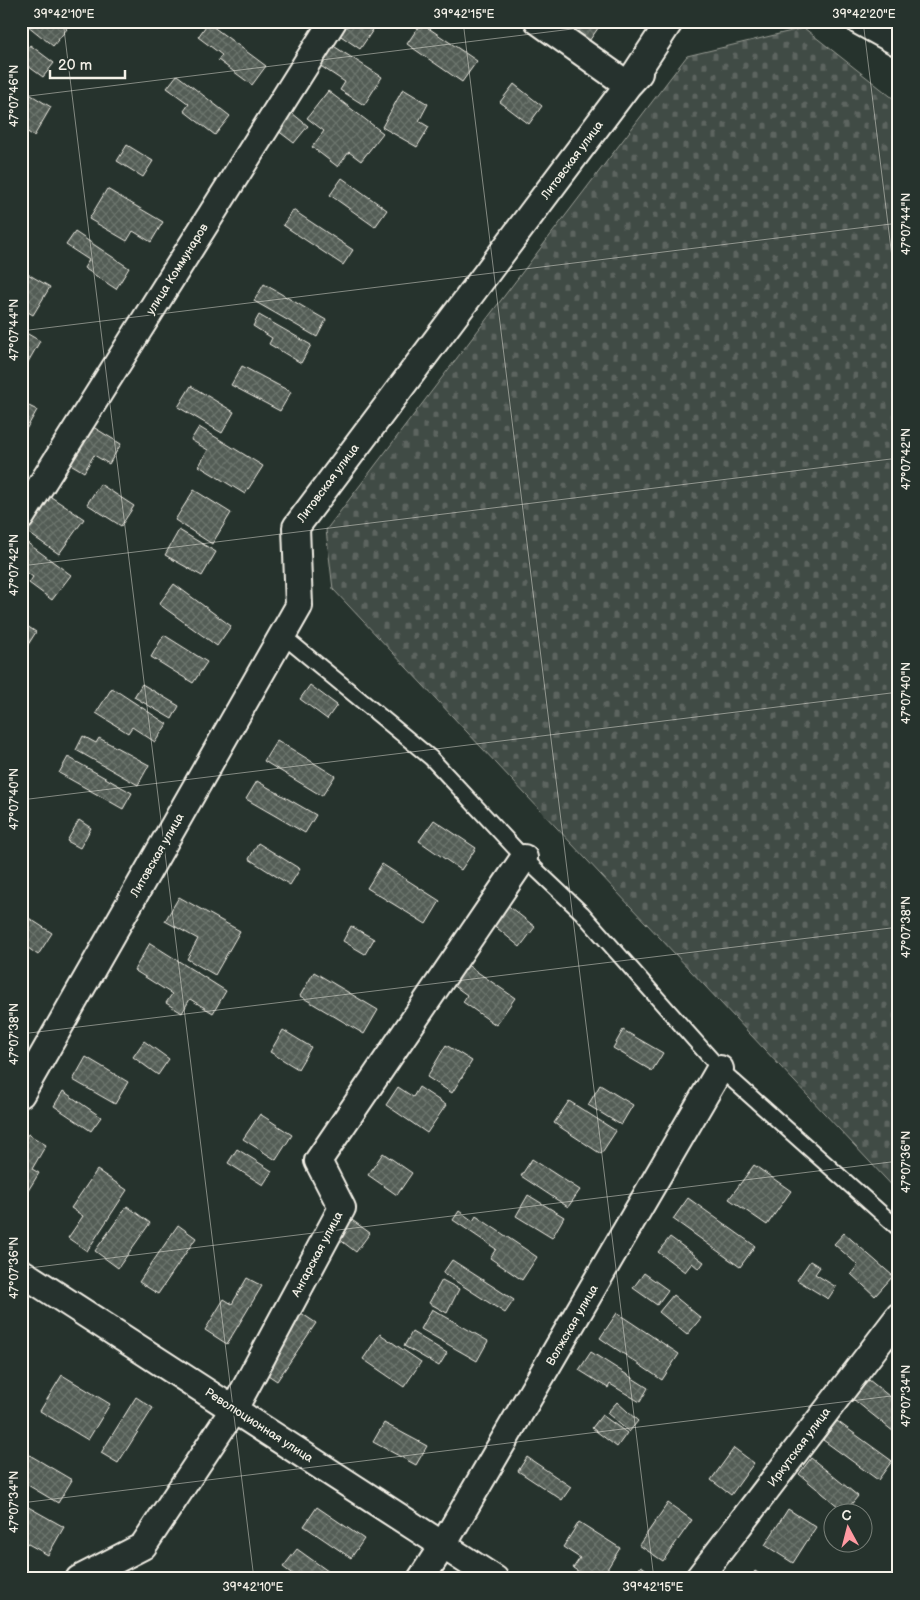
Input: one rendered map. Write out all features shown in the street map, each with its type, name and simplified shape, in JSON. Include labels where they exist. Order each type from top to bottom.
[{"type":"street","name":"улица Коммунаров","points":[[21,517],[332,21]]},
{"type":"street","points":[[538,21],[628,85],[684,21]]},
{"type":"street","name":"Литовская улица","points":[[21,1094],[299,606],[296,526],[628,85],[670,21]]},
{"type":"street","points":[[859,21],[899,43]]},
{"type":"street","name":"Ангарская улица","points":[[79,1579],[143,1546],[234,1409],[342,1208],[318,1161],[524,858]]},
{"type":"street","name":"Волжская улица","points":[[421,1579],[443,1545],[720,1069]]},
{"type":"street","name":"Революционная улица","points":[[21,1272],[495,1579]]},
{"type":"street","name":"Иркутская улица","points":[[698,1579],[899,1316]]},
{"type":"lane","points":[[282,635],[431,758],[524,858],[582,913],[720,1069],[899,1229]]},
{"type":"green space","points":[[804,28],[899,103],[899,1193],[333,589],[326,530],[687,56]]},
{"type":"building","points":[[22,21],[58,21],[67,29],[53,46]]},
{"type":"building","points":[[343,21],[379,21],[360,49],[335,32]]},
{"type":"building","points":[[578,21],[603,21],[587,44],[570,33]]},
{"type":"building","points":[[208,23],[266,66],[252,85],[218,60],[222,55],[198,37]]},
{"type":"building","points":[[421,23],[477,61],[462,82],[407,44]]},
{"type":"building","points":[[30,45],[54,63],[43,77],[21,61]]},
{"type":"building","points":[[332,45],[382,77],[364,105],[340,90],[345,82],[319,65]]},
{"type":"building","points":[[177,75],[230,116],[215,135],[184,111],[189,104],[167,88]]},
{"type":"building","points":[[514,84],[542,106],[529,124],[500,102]]},
{"type":"building","points":[[21,89],[51,107],[34,136],[21,128]]},
{"type":"building","points":[[403,89],[428,104],[419,121],[429,127],[417,147],[382,127]]},
{"type":"building","points":[[328,91],[383,133],[361,161],[349,152],[338,167],[312,147],[324,131],[307,118]]},
{"type":"building","points":[[287,109],[308,126],[294,143],[273,127]]},
{"type":"building","points":[[127,145],[153,161],[143,177],[117,161]]},
{"type":"building","points":[[342,178],[387,210],[375,227],[330,195]]},
{"type":"building","points":[[107,189],[163,222],[151,242],[133,231],[127,241],[89,219]]},
{"type":"building","points":[[293,210],[353,250],[343,265],[283,225]]},
{"type":"building","points":[[75,232],[129,268],[116,289],[84,268],[89,260],[66,245]]},
{"type":"building","points":[[21,270],[50,287],[33,315],[21,308]]},
{"type":"building","points":[[264,284],[326,320],[317,337],[254,301]]},
{"type":"building","points":[[259,315],[311,345],[301,363],[269,344],[272,338],[253,326]]},
{"type":"building","points":[[21,330],[40,341],[24,369],[21,367]]},
{"type":"building","points":[[242,366],[291,392],[280,411],[231,385]]},
{"type":"building","points":[[191,386],[234,412],[222,433],[178,407]]},
{"type":"building","points":[[21,402],[37,410],[24,433],[21,432]]},
{"type":"building","points":[[85,422],[121,444],[109,464],[94,455],[84,472],[62,459]]},
{"type":"building","points":[[199,427],[263,466],[245,494],[199,466],[208,450],[191,440]]},
{"type":"building","points":[[100,484],[134,506],[121,526],[87,504]]},
{"type":"building","points":[[194,490],[231,513],[212,544],[175,520]]},
{"type":"building","points":[[48,495],[84,519],[59,554],[24,530]]},
{"type":"building","points":[[179,530],[216,552],[202,576],[165,555]]},
{"type":"building","points":[[22,539],[71,575],[52,600],[29,583],[33,577],[21,568]]},
{"type":"building","points":[[174,584],[231,626],[217,646],[159,604]]},
{"type":"building","points":[[21,622],[36,632],[24,651],[21,649]]},
{"type":"building","points":[[164,635],[207,662],[193,683],[151,657]]},
{"type":"building","points":[[142,684],[179,706],[172,719],[134,697]]},
{"type":"building","points":[[310,685],[337,705],[327,719],[300,699]]},
{"type":"building","points":[[112,688],[167,724],[155,742],[132,727],[128,733],[96,713]]},
{"type":"building","points":[[83,736],[96,743],[99,738],[149,765],[138,785],[76,750]]},
{"type":"building","points":[[277,740],[335,776],[322,796],[264,761]]},
{"type":"building","points":[[68,757],[132,793],[123,809],[59,773]]},
{"type":"building","points":[[257,781],[316,815],[305,833],[246,799]]},
{"type":"building","points":[[79,820],[91,828],[80,848],[67,841]]},
{"type":"building","points":[[434,820],[476,848],[461,870],[419,841]]},
{"type":"building","points":[[258,843],[300,869],[290,885],[249,859]]},
{"type":"building","points":[[21,846],[29,852],[21,863]]},
{"type":"building","points":[[382,864],[440,901],[426,924],[367,888]]},
{"type":"building","points":[[179,897],[240,931],[215,975],[187,959],[198,939],[165,921]]},
{"type":"building","points":[[506,904],[535,927],[520,947],[491,923]]},
{"type":"building","points":[[21,913],[52,933],[38,955],[21,943]]},
{"type":"building","points":[[351,926],[374,939],[365,954],[343,941]]},
{"type":"building","points":[[150,943],[226,991],[213,1013],[190,999],[182,1013],[166,1003],[172,994],[134,970]]},
{"type":"building","points":[[463,962],[515,998],[496,1025],[463,1002],[467,995],[449,982]]},
{"type":"building","points":[[314,972],[378,1010],[364,1034],[300,996]]},
{"type":"building","points":[[283,1030],[311,1047],[298,1069],[270,1052]]},
{"type":"building","points":[[623,1030],[663,1053],[652,1071],[613,1048]]},
{"type":"building","points":[[144,1041],[169,1059],[158,1075],[133,1057]]},
{"type":"building","points":[[446,1045],[472,1061],[452,1093],[427,1077]]},
{"type":"building","points":[[86,1057],[128,1082],[115,1104],[73,1080]]},
{"type":"building","points":[[600,1085],[633,1105],[621,1125],[588,1105]]},
{"type":"building","points":[[398,1087],[413,1097],[419,1087],[446,1105],[427,1133],[386,1105]]},
{"type":"building","points":[[63,1091],[101,1117],[91,1131],[54,1106]]},
{"type":"building","points":[[569,1101],[616,1131],[601,1154],[554,1123]]},
{"type":"building","points":[[260,1114],[292,1135],[276,1160],[243,1139]]},
{"type":"building","points":[[28,1134],[46,1145],[32,1169],[39,1173],[21,1202],[21,1145]]},
{"type":"building","points":[[237,1149],[272,1171],[263,1185],[228,1163]]},
{"type":"building","points":[[383,1153],[412,1173],[397,1195],[368,1175]]},
{"type":"building","points":[[532,1159],[580,1190],[568,1207],[521,1176]]},
{"type":"building","points":[[754,1165],[791,1191],[767,1225],[729,1199]]},
{"type":"building","points":[[97,1170],[127,1190],[87,1251],[68,1238],[83,1216],[71,1208]]},
{"type":"building","points":[[528,1195],[564,1217],[552,1238],[516,1216]]},
{"type":"building","points":[[688,1198],[755,1246],[740,1267],[673,1219]]},
{"type":"building","points":[[127,1206],[150,1223],[118,1268],[95,1251]]},
{"type":"building","points":[[459,1211],[473,1221],[476,1216],[537,1257],[522,1280],[490,1258],[496,1249],[453,1220]]},
{"type":"building","points":[[349,1218],[370,1233],[356,1252],[335,1236]]},
{"type":"building","points":[[178,1225],[196,1238],[158,1294],[139,1282]]},
{"type":"building","points":[[844,1233],[893,1276],[875,1296],[851,1274],[858,1265],[834,1244]]},
{"type":"building","points":[[670,1237],[704,1262],[699,1269],[692,1263],[685,1272],[658,1252]]},
{"type":"building","points":[[452,1260],[514,1300],[505,1313],[443,1273]]},
{"type":"building","points":[[810,1261],[820,1267],[815,1274],[836,1287],[828,1299],[797,1280]]},
{"type":"building","points":[[644,1273],[668,1290],[657,1305],[633,1288]]},
{"type":"building","points":[[247,1278],[262,1286],[227,1344],[205,1330],[224,1299],[232,1304]]},
{"type":"building","points":[[442,1280],[459,1289],[447,1313],[429,1303]]},
{"type":"building","points":[[673,1295],[701,1318],[687,1335],[659,1312]]},
{"type":"building","points":[[432,1309],[488,1341],[477,1361],[421,1329]]},
{"type":"building","points":[[298,1311],[316,1323],[277,1381],[259,1369]]},
{"type":"building","points":[[617,1313],[679,1354],[662,1380],[600,1338]]},
{"type":"building","points":[[412,1332],[447,1353],[439,1366],[404,1346]]},
{"type":"building","points":[[380,1334],[421,1362],[404,1387],[363,1359]]},
{"type":"building","points":[[591,1352],[648,1388],[640,1402],[610,1384],[608,1388],[579,1370]]},
{"type":"building","points":[[62,1375],[110,1404],[88,1440],[40,1411]]},
{"type":"building","points":[[869,1380],[899,1404],[899,1436],[853,1399]]},
{"type":"building","points":[[136,1397],[153,1408],[118,1463],[101,1453]]},
{"type":"building","points":[[617,1402],[638,1421],[629,1432],[607,1413]]},
{"type":"building","points":[[602,1415],[627,1433],[617,1447],[592,1428]]},
{"type":"building","points":[[837,1421],[892,1461],[878,1480],[823,1440]]},
{"type":"building","points":[[384,1423],[427,1446],[416,1465],[373,1442]]},
{"type":"building","points":[[734,1448],[754,1463],[731,1495],[711,1480]]},
{"type":"building","points":[[21,1450],[72,1480],[58,1503],[21,1481]]},
{"type":"building","points":[[527,1457],[571,1487],[562,1500],[518,1471]]},
{"type":"building","points":[[811,1458],[858,1496],[853,1502],[833,1502],[799,1474]]},
{"type":"building","points":[[21,1503],[64,1527],[48,1555],[21,1540]]},
{"type":"building","points":[[668,1503],[692,1520],[663,1561],[639,1545]]},
{"type":"building","points":[[317,1507],[364,1539],[351,1558],[304,1526]]},
{"type":"building","points":[[788,1509],[816,1527],[793,1563],[765,1545]]},
{"type":"building","points":[[579,1522],[620,1548],[601,1579],[590,1579],[573,1568],[580,1558],[563,1547]]},
{"type":"building","points":[[297,1549],[339,1579],[299,1579],[283,1567]]},
{"type":"building","points":[[641,1566],[661,1579],[633,1579]]},
{"type":"building","points":[[755,1571],[767,1579],[750,1579]]}]
